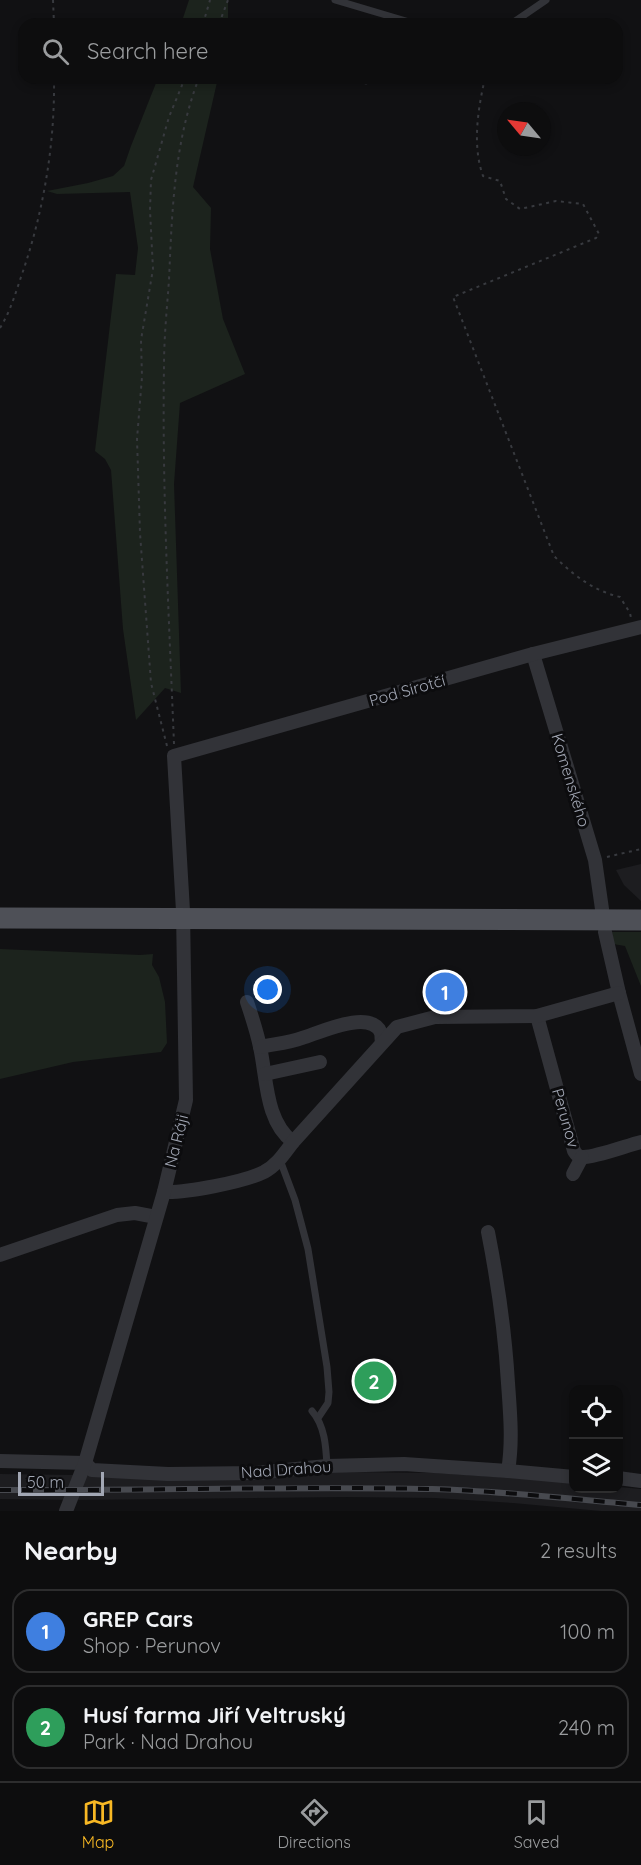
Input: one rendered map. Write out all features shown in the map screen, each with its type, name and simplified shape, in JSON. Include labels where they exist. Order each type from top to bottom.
[{"type":"main road","points":[[0,918],[641,920]]},
{"type":"street","name":"Pod Sirotčí","points":[[174,756],[533,654],[637,628]]},
{"type":"street","name":"Komenského","points":[[533,654],[595,860],[602,909]]},
{"type":"street","name":"Na Ráji","points":[[66,1511],[85,1463],[164,1192],[186,1100],[183,911],[174,756]]},
{"type":"street","points":[[605,932],[641,1074]]},
{"type":"street","points":[[164,1192],[184,1192],[264,1172],[279,1160],[397,1027],[435,1017],[537,1016],[619,993]]},
{"type":"street","points":[[247,1002],[277,1122],[293,1142]]},
{"type":"street","name":"Perunov","points":[[537,1016],[577,1155],[582,1157],[641,1142]]},
{"type":"street","points":[[260,1047],[303,1038],[321,1030],[361,1021],[376,1026],[381,1033],[382,1042]]},
{"type":"street","points":[[265,1074],[320,1062]]},
{"type":"street","points":[[573,1174],[582,1157]]},
{"type":"street","points":[[0,1255],[117,1215],[135,1213],[156,1217]]},
{"type":"street","points":[[488,1232],[500,1293],[511,1415],[511,1453],[508,1470]]},
{"type":"street","name":"Nad Drahou","points":[[0,1461],[85,1463],[92,1470],[168,1474],[255,1473],[327,1466],[404,1464],[508,1470],[569,1477]]},
{"type":"street","points":[[623,1479],[641,1481]]},
{"type":"lane","points":[[335,0],[394,18]]},
{"type":"lane","points":[[520,18],[546,0]]},
{"type":"lane","points":[[279,1160],[300,1215],[319,1314],[329,1392],[328,1403],[318,1418]]},
{"type":"lane","points":[[312,1411],[318,1418],[325,1442],[327,1466]]},
{"type":"path","points":[[53,0],[54,18]]},
{"type":"path","points":[[205,18],[210,0]]},
{"type":"path","points":[[221,18],[228,0]]},
{"type":"path","points":[[0,328],[8,315],[29,256],[46,186],[55,112],[54,84]]},
{"type":"path","points":[[174,756],[165,744],[151,683],[137,482],[137,439],[142,377],[141,340],[153,269],[151,180],[169,117],[183,84]]},
{"type":"path","points":[[174,756],[166,522],[164,365],[171,228],[179,153],[189,102],[196,84]]},
{"type":"path","points":[[484,84],[478,121],[483,176],[500,181],[506,199],[520,209],[556,201],[583,204],[599,234],[596,238],[453,297],[554,556],[570,572],[603,593],[620,597],[637,628]]},
{"type":"path","points":[[595,860],[641,849]]},
{"type":"shaded area","points":[[189,0],[228,0],[228,18],[183,18]]},
{"type":"shaded area","points":[[156,84],[217,84],[193,187],[211,208],[210,249],[223,319],[245,374],[180,403],[174,484],[181,693],[165,688],[136,720],[123,629],[111,470],[105,459],[95,451],[116,274],[135,275],[138,248],[130,192],[57,194],[47,191],[113,176],[124,166]]},
{"type":"shaded area","points":[[641,864],[641,901],[624,885],[616,870]]},
{"type":"shaded area","points":[[612,932],[641,932],[641,986],[625,946],[613,944]]},
{"type":"shaded area","points":[[0,949],[153,954],[152,965],[159,977],[165,1002],[167,1043],[161,1052],[73,1062],[0,1079]]},
{"type":"shaded area","points":[[345,1472],[436,1473],[515,1478],[569,1483],[569,1493],[623,1493],[623,1487],[641,1489],[641,1511],[601,1511],[435,1498],[0,1499],[0,1474]]},
{"type":"railway","points":[[0,1490],[432,1489],[511,1493],[641,1505]]},
{"type":"place","name":"GREP Cars","points":[[445,992]]},
{"type":"place","name":"Husí farma Jiří Veltruský","points":[[374,1381]]}]
